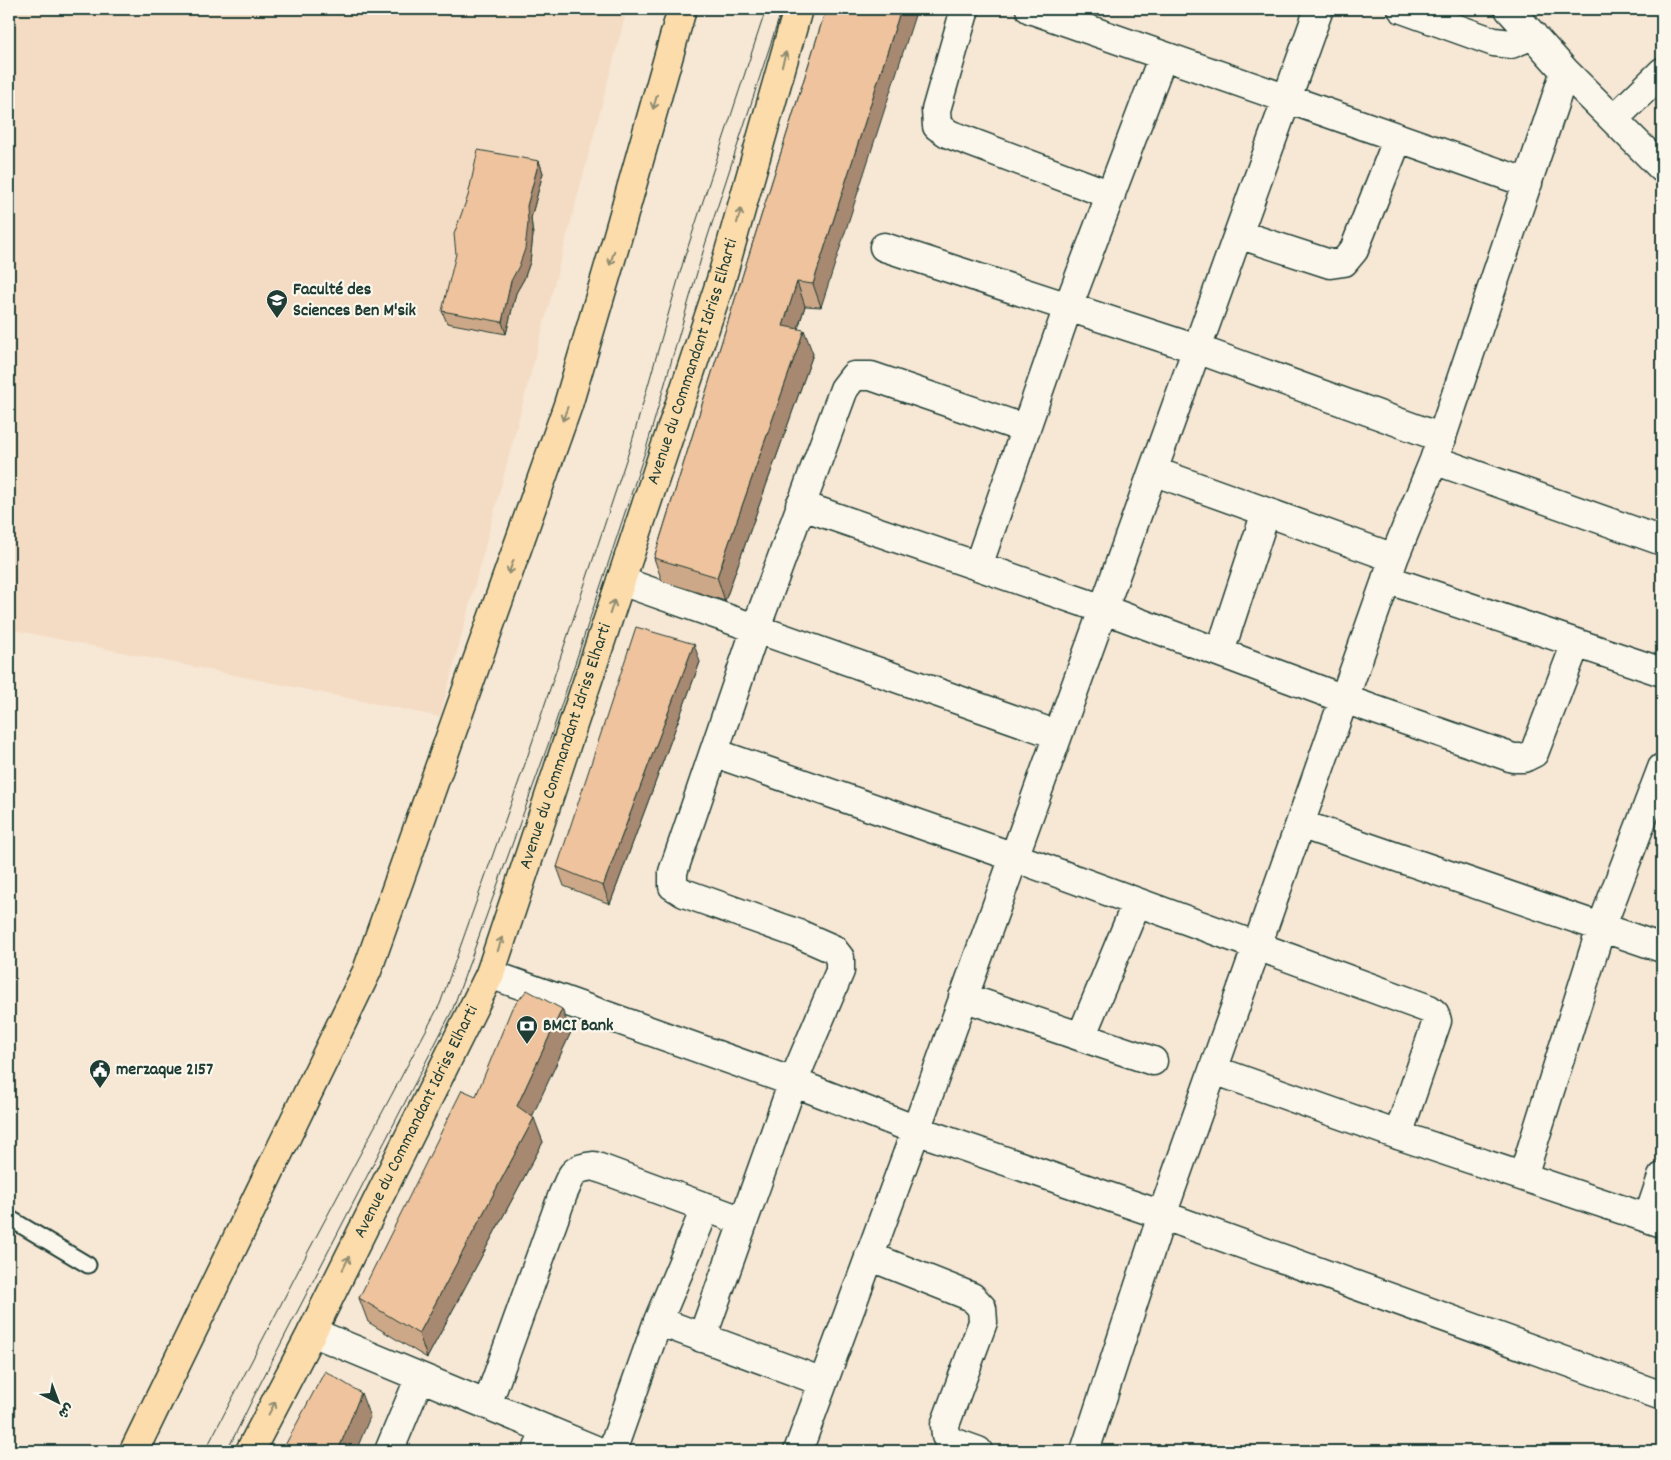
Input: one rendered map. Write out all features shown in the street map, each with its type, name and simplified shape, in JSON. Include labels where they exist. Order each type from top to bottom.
[{"type":"main road","points":[[134,1451],[367,971],[568,405],[682,9]]},
{"type":"main road","name":"Avenue du Commandant Idriss Elharti","points":[[250,1451],[312,1332],[490,974],[721,280],[798,9]]},
{"type":"street","points":[[966,9],[936,110],[936,126],[949,134],[1111,195]]},
{"type":"street","points":[[1030,9],[1528,183]]},
{"type":"street","points":[[798,1451],[916,1130],[1319,9]]},
{"type":"street","points":[[1402,9],[1494,42],[1511,44],[1533,35]]},
{"type":"street","points":[[1508,9],[1565,71],[1662,168]]},
{"type":"street","points":[[978,566],[1068,307],[1163,56]]},
{"type":"street","points":[[1084,1451],[1162,1215],[1344,699],[1390,569],[1438,449],[1565,71]]},
{"type":"street","points":[[1614,119],[1662,72]]},
{"type":"street","points":[[1238,234],[1330,264],[1344,262],[1354,250],[1398,138]]},
{"type":"street","points":[[884,247],[1197,349],[1662,541]]},
{"type":"street","points":[[702,1338],[793,1082],[840,972],[840,958],[833,949],[799,934],[684,893],[673,886],[673,872],[756,628],[844,389],[854,376],[871,376],[1026,429]]},
{"type":"street","points":[[1153,471],[1266,512],[1390,569],[1576,643],[1662,672]]},
{"type":"street","points":[[800,505],[1103,609],[1344,699],[1513,758],[1524,758],[1534,753],[1576,643]]},
{"type":"street","points":[[1220,652],[1266,512]]},
{"type":"street","points":[[621,581],[1058,735]]},
{"type":"street","points":[[715,753],[1014,857],[1429,1009],[1435,1014],[1438,1021],[1398,1135]]},
{"type":"street","points":[[1522,1176],[1601,928],[1662,768]]},
{"type":"street","points":[[1300,824],[1662,948]]},
{"type":"street","points":[[1082,1037],[1137,902]]},
{"type":"street","points":[[490,974],[793,1082],[916,1130],[1162,1215],[1662,1396]]},
{"type":"street","points":[[964,997],[1153,1061]]},
{"type":"street","points":[[1214,1070],[1398,1135],[1655,1221],[1662,1177]]},
{"type":"street","points":[[487,1405],[563,1194],[574,1172],[580,1167],[594,1166],[743,1222]]},
{"type":"street","points":[[612,1451],[658,1321],[706,1208]]},
{"type":"street","points":[[869,1256],[972,1297],[982,1308],[983,1322],[945,1426],[946,1436],[953,1442],[978,1451]]},
{"type":"street","points":[[658,1321],[823,1382]]},
{"type":"street","points":[[312,1332],[487,1405],[541,1440],[598,1451]]},
{"type":"street","points":[[389,1451],[420,1377]]},
{"type":"lane","points":[[9,1218],[88,1265]]},
{"type":"shaded area","name":"Faculté des Sciences Ben M'sik","points":[[9,9],[627,9],[440,717],[9,629]]},
{"type":"building","points":[[826,9],[901,9],[813,284],[797,282],[783,326],[804,330],[717,577],[654,558]]},
{"type":"building","points":[[478,150],[539,161],[527,206],[528,223],[525,249],[511,281],[502,322],[442,311],[456,254],[454,234],[468,196]]},
{"type":"building","points":[[636,627],[694,644],[603,886],[557,867]]},
{"type":"building","points":[[527,990],[562,1009],[517,1106],[534,1118],[419,1334],[359,1298],[462,1090],[476,1096],[512,1008]]},
{"type":"building","points":[[325,1371],[361,1393],[338,1451],[282,1451]]},
{"type":"tram line","points":[[205,1451],[440,1004],[525,764],[631,445],[684,259],[766,9]]},
{"type":"tram line","points":[[227,1451],[452,1011],[548,745],[646,449],[705,245],[782,9]]},
{"type":"place","name":"Faculté des Sciences Ben M'sik","points":[[277,319]]},
{"type":"place","name":"BMCI Bank","points":[[527,1045]]},
{"type":"place","name":"merzaque 2157","points":[[100,1089]]}]
